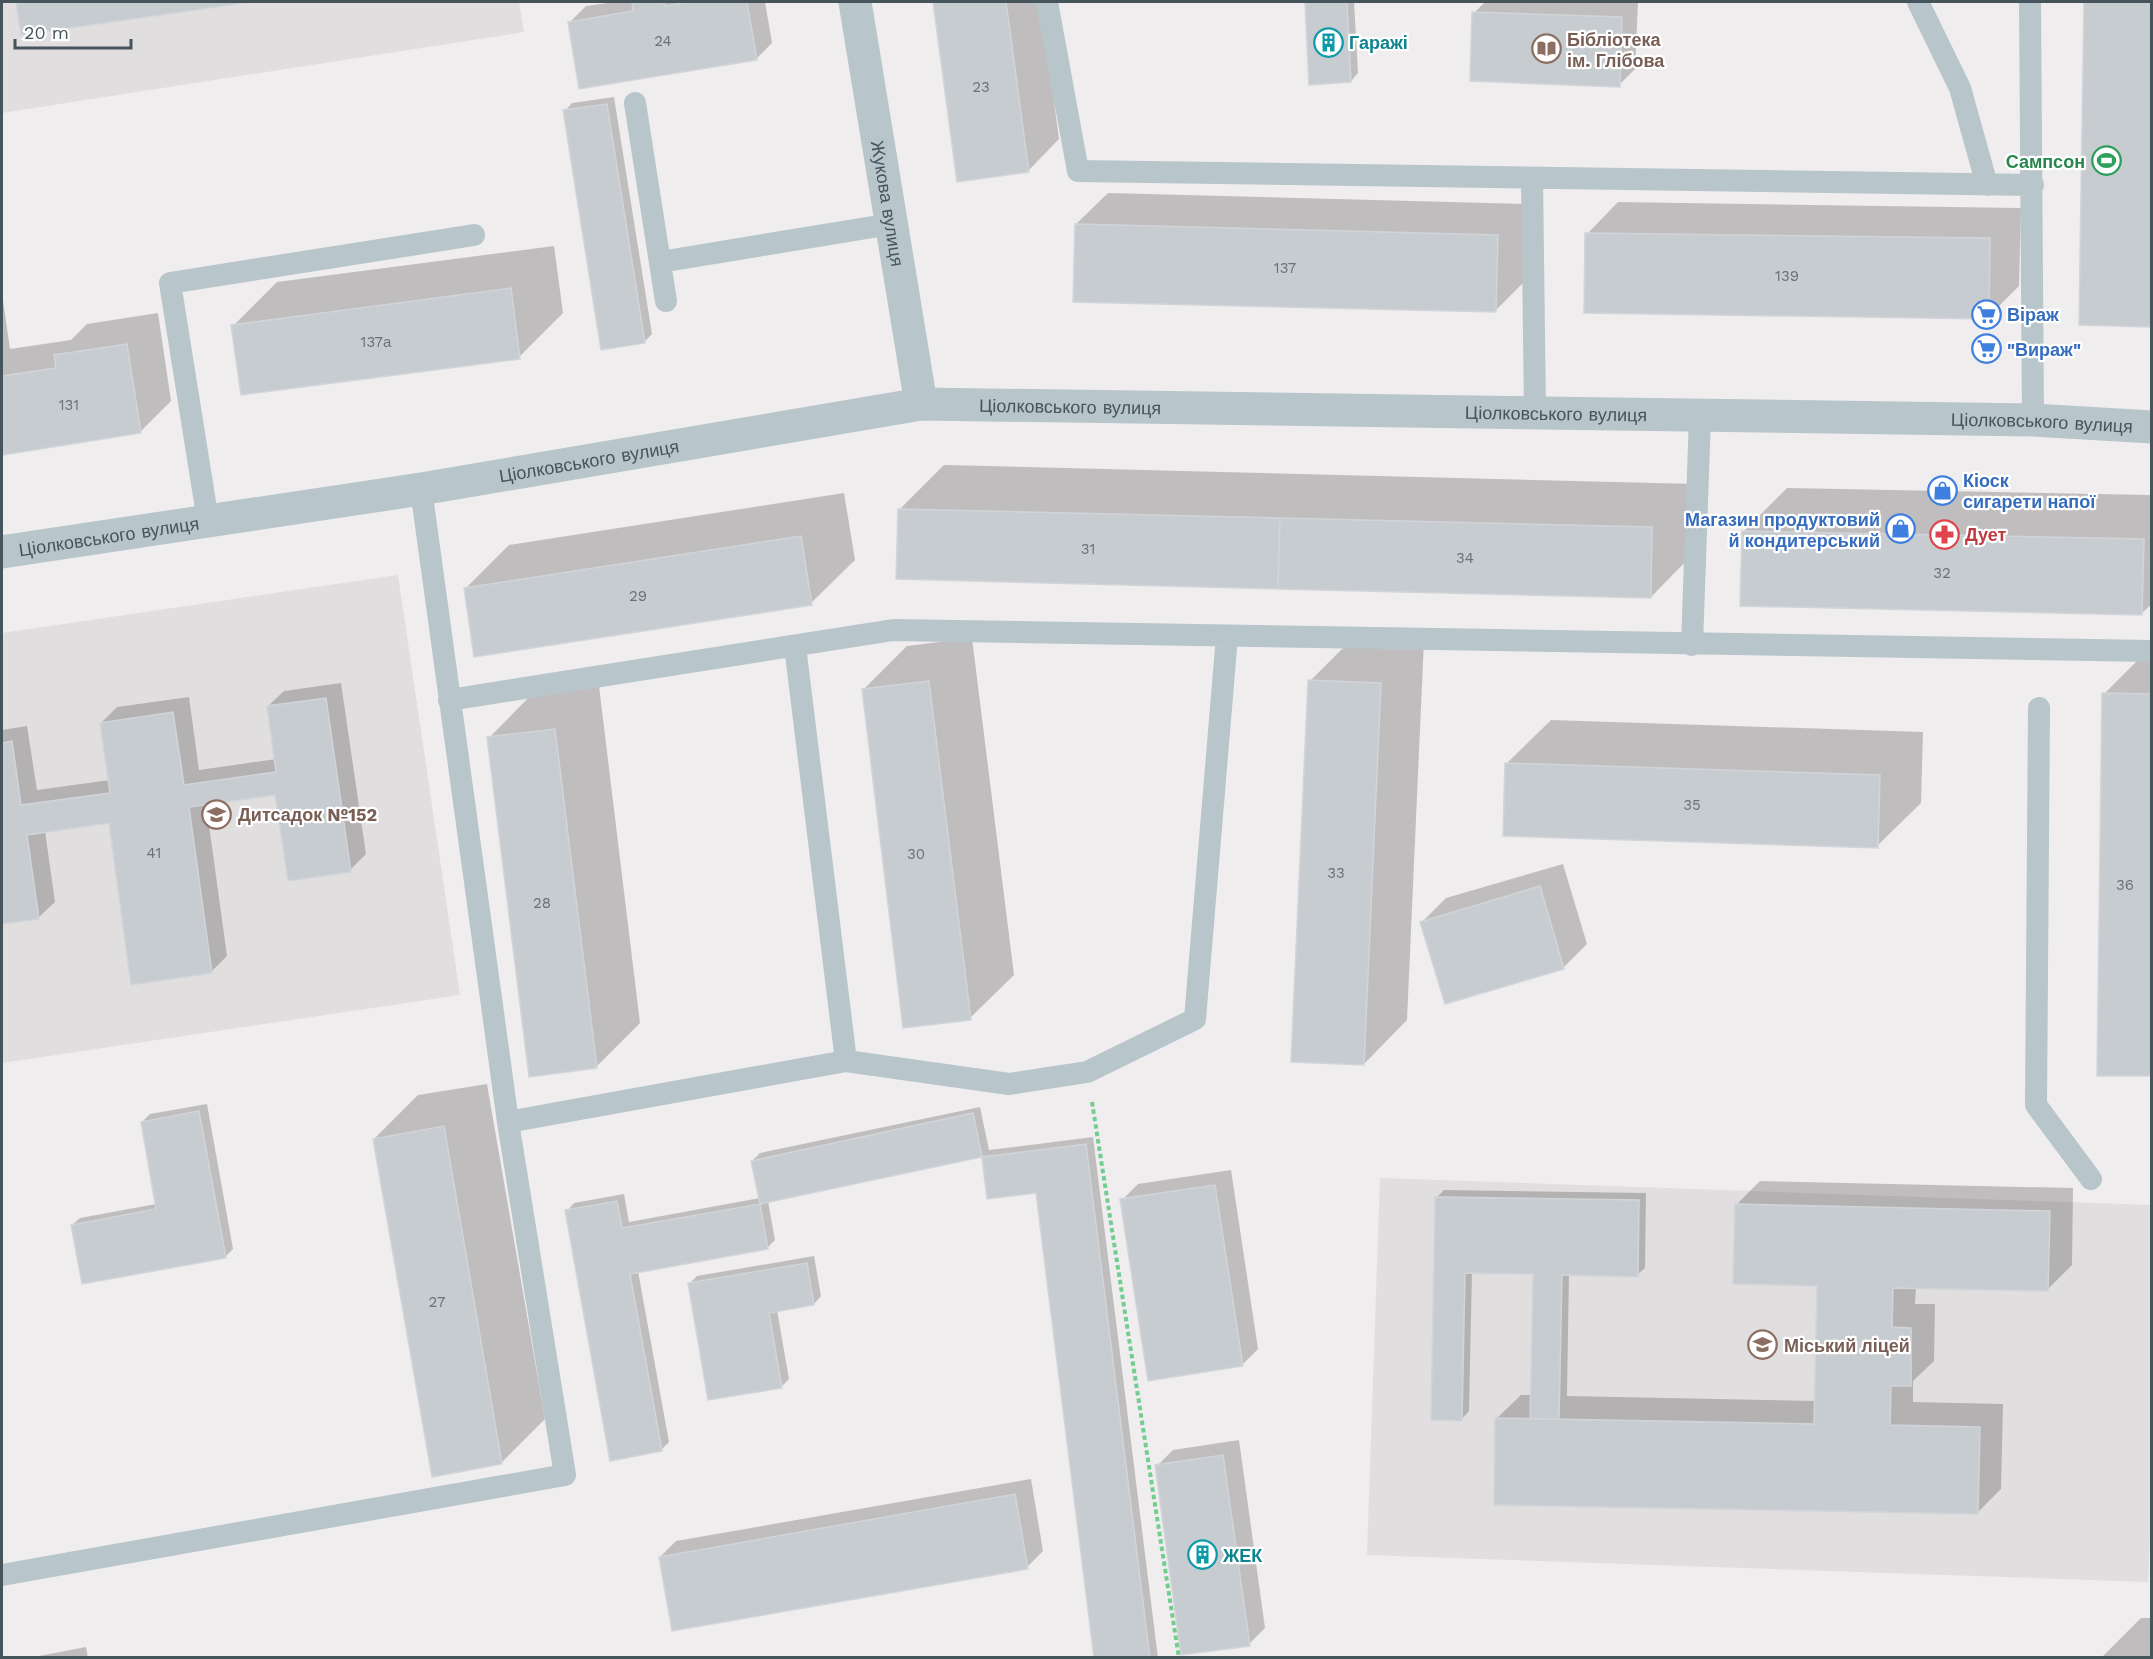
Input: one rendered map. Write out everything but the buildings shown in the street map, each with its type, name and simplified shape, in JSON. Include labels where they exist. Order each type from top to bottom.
[{"type":"street","name":"Жукова вулиця","points":[[855,2],[921,404]]},
{"type":"street","name":"Ціолковського вулиця","points":[[2,552],[421,489],[921,404],[2033,420],[2151,427]]},
{"type":"lane","points":[[1047,2],[1078,171],[2033,185]]},
{"type":"lane","points":[[1918,2],[1960,88],[1987,185]]},
{"type":"lane","points":[[2030,2],[2033,420]]},
{"type":"lane","points":[[635,103],[666,301]]},
{"type":"lane","points":[[1532,178],[1535,413]]},
{"type":"lane","points":[[660,262],[891,224]]},
{"type":"lane","points":[[208,521],[170,283],[474,235]]},
{"type":"lane","points":[[1692,645],[1700,416]]},
{"type":"lane","points":[[2,1575],[565,1475],[508,1122],[421,489]]},
{"type":"lane","points":[[449,700],[893,630],[2151,651]]},
{"type":"lane","points":[[508,1122],[846,1061],[1009,1084],[1087,1072],[1195,1018],[1227,636]]},
{"type":"lane","points":[[795,646],[846,1061]]},
{"type":"lane","points":[[2039,708],[2036,1105],[2091,1179]]},
{"type":"path","points":[[1087,1072],[1179,1658]]},
{"type":"shaded area","points":[[2,2],[519,2],[524,32],[2,113]]},
{"type":"shaded area","name":"Дитсадок №152","points":[[398,575],[460,995],[2,1063],[2,633]]},
{"type":"shaded area","name":"Міський ліцей","points":[[1380,1178],[2151,1205],[2152,1486],[2148,1582],[1367,1555]]},
{"type":"place","name":"Гаражі","points":[[1328,42]]},
{"type":"place","name":"Бібліотека ім. Глібова","points":[[1546,49]]},
{"type":"place","name":"Сампсон","points":[[2106,161]]},
{"type":"place","name":"Віраж","points":[[1986,314]]},
{"type":"place","name":"\"Вираж\"","points":[[1986,349]]},
{"type":"place","name":"Кіоск сигарети напої","points":[[1942,490]]},
{"type":"place","name":"Магазин продуктовий й кондитерський","points":[[1901,529]]},
{"type":"place","name":"Дует","points":[[1944,534]]},
{"type":"place","name":"Дитсадок №152","points":[[217,814]]},
{"type":"place","name":"Міський ліцей","points":[[1763,1345]]},
{"type":"place","name":"ЖЕК","points":[[1202,1555]]}]
